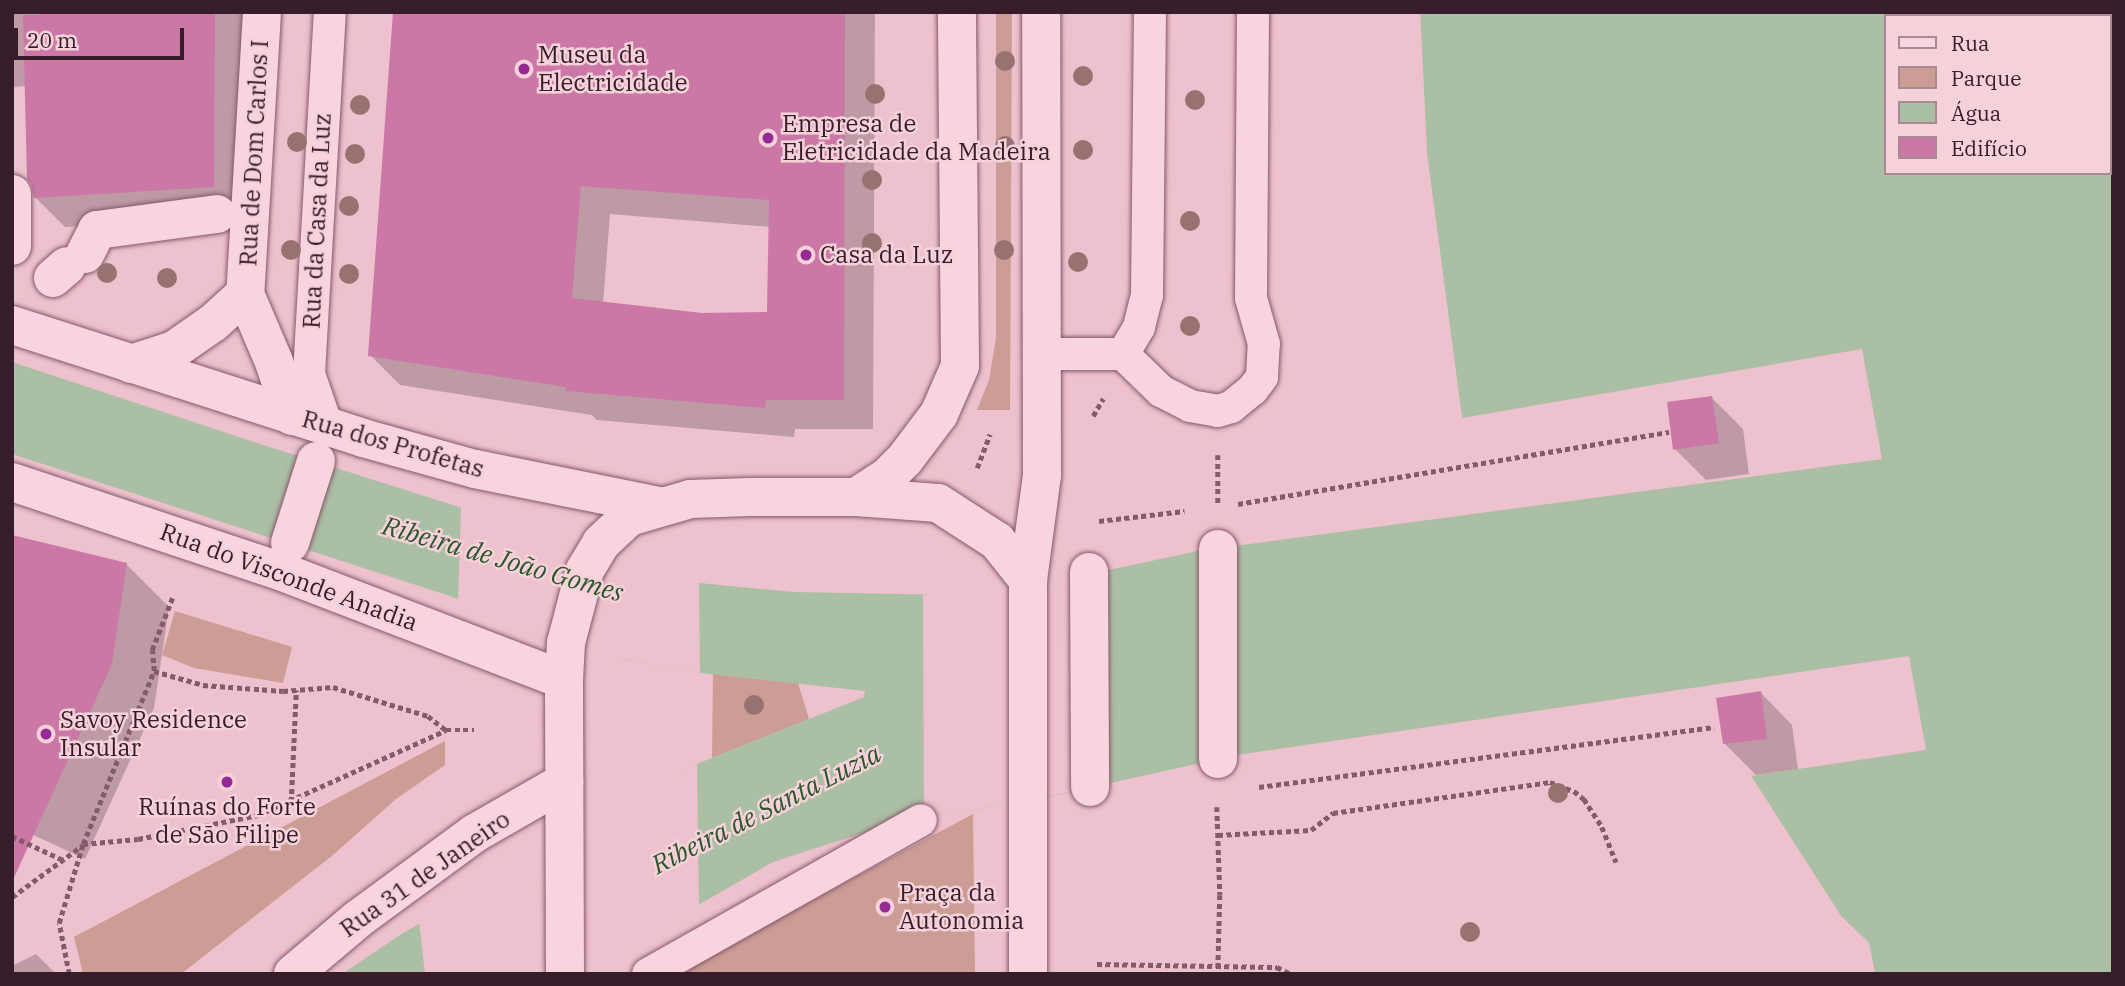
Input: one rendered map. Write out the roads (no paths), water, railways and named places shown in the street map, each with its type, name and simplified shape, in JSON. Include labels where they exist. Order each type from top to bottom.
[{"type":"main road","name":"Rua de Dom Carlos I","points":[[262,12],[245,295],[274,362],[292,416]]},
{"type":"main road","points":[[856,497],[887,477],[905,458],[939,415],[960,366],[957,12]]},
{"type":"main road","points":[[1028,974],[1028,580],[1042,475],[1041,12]]},
{"type":"main road","points":[[12,194],[12,246]]},
{"type":"main road","points":[[69,266],[97,230],[217,214]]},
{"type":"main road","name":"Rua de Dom Carlos I","points":[[131,364],[174,351],[213,323],[245,295]]},
{"type":"main road","name":"Rua dos Profetas","points":[[12,325],[292,416],[322,444],[475,469],[659,506]]},
{"type":"main road","points":[[290,542],[322,444]]},
{"type":"main road","name":"Rua do Visconde Anadia","points":[[12,482],[565,662]]},
{"type":"main road","points":[[565,974],[565,662],[585,570],[601,542],[629,517],[690,499],[856,497],[937,503],[997,541],[1028,580]]},
{"type":"main road","points":[[1217,549],[1217,759]]},
{"type":"main road","points":[[1089,572],[1090,787]]},
{"type":"main road","name":"Rua 31 de Janeiro","points":[[293,974],[358,919],[475,833],[564,782]]},
{"type":"lane","name":"Rua da Casa da Luz","points":[[322,444],[309,374],[330,12]]},
{"type":"lane","points":[[1123,355],[1139,327],[1147,296],[1150,12]]},
{"type":"lane","points":[[1041,355],[1123,355],[1161,391],[1190,407],[1217,411],[1231,407],[1254,389],[1262,377],[1264,344],[1251,298],[1253,12]]},
{"type":"lane","points":[[648,974],[920,820]]},
{"type":"water","points":[[1420,12],[2113,12],[2113,974],[1875,974],[1869,943],[1841,916],[1751,776],[1926,750],[1909,656],[1237,755],[1029,801],[924,817],[875,829],[773,862],[578,974],[342,974],[403,933],[697,764],[864,697],[865,691],[700,673],[617,658],[520,626],[450,596],[12,454],[12,362],[699,583],[794,592],[955,595],[1104,571],[1198,551],[1882,459],[1862,349],[1462,418],[1427,154]]},
{"type":"place","name":"Museu da Electricidade","points":[[524,69]]},
{"type":"place","name":"Empresa de Eletricidade da Madeira","points":[[768,138]]},
{"type":"place","name":"Casa da Luz","points":[[806,255]]},
{"type":"place","name":"Savoy Residence Insular","points":[[46,734]]},
{"type":"place","name":"Ruínas do Forte de São Filipe","points":[[227,782]]},
{"type":"place","name":"Praça da Autonomia","points":[[885,907]]},
{"type":"water label","name":"Ribeira de João Gomes","points":[[503,559]]},
{"type":"water label","name":"Ribeira de Santa Luzia","points":[[766,809]]}]
